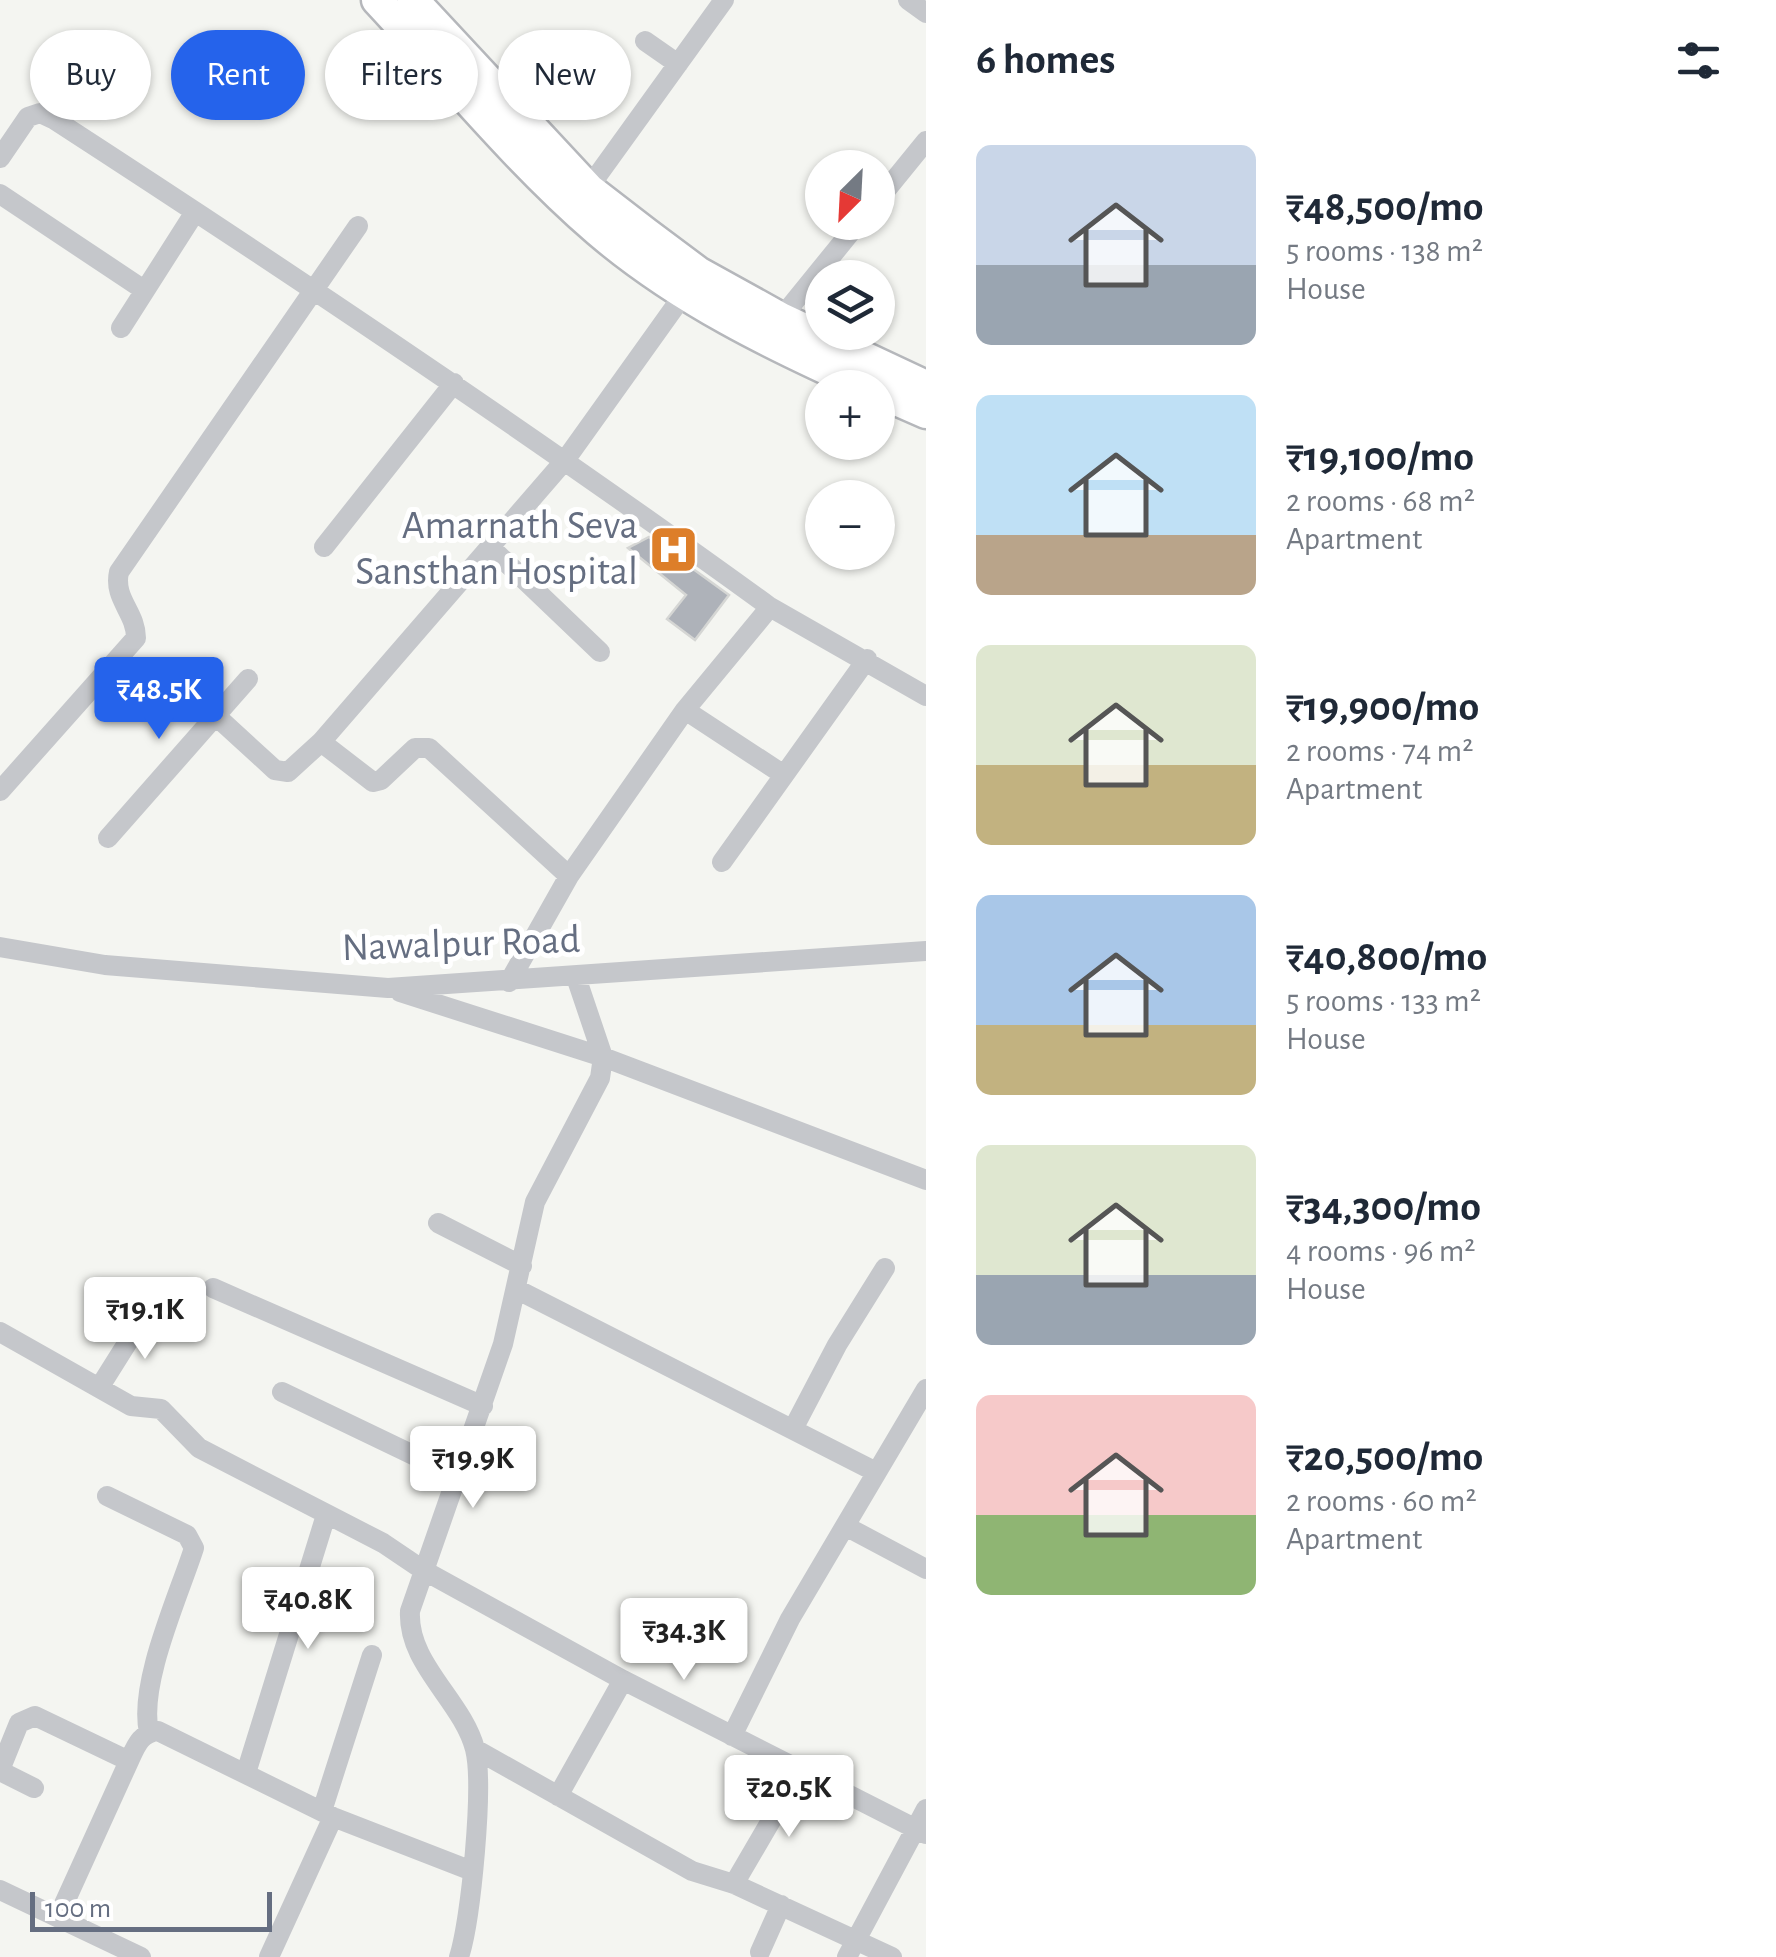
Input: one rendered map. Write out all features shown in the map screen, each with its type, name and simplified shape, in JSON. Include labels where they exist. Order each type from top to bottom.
[{"type":"highway","points":[[377,0],[684,294],[767,342],[828,370]]},
{"type":"highway","points":[[413,0],[581,198],[698,272],[925,391]]},
{"type":"highway","points":[[895,392],[925,391]]},
{"type":"street","points":[[581,198],[724,0]]},
{"type":"street","points":[[908,0],[926,13]]},
{"type":"street","points":[[645,41],[678,64]]},
{"type":"street","points":[[0,158],[28,116],[40,113],[316,288],[566,458],[770,607],[926,696]]},
{"type":"street","points":[[895,179],[926,141]]},
{"type":"street","points":[[0,194],[144,290]]},
{"type":"street","points":[[121,328],[195,212]]},
{"type":"street","points":[[0,791],[136,638],[136,624],[118,596],[119,572],[358,226]]},
{"type":"street","points":[[781,318],[844,240]]},
{"type":"street","points":[[216,716],[282,773],[321,742],[566,458],[684,294]]},
{"type":"street","points":[[324,547],[454,383]]},
{"type":"street","points":[[490,547],[600,652]]},
{"type":"street","points":[[508,982],[569,876],[685,710],[770,607]]},
{"type":"street","points":[[722,862],[867,660]]},
{"type":"street","points":[[108,838],[248,679]]},
{"type":"street","points":[[685,710],[784,775]]},
{"type":"street","points":[[321,742],[373,782],[415,748],[429,748],[569,876]]},
{"type":"street","name":"Nawalpur Road","points":[[0,947],[105,965],[388,988],[926,951]]},
{"type":"street","points":[[576,977],[603,1057],[594,1095],[536,1202],[518,1290],[410,1611],[412,1639],[475,1749],[692,1871],[781,1905],[852,1948],[892,1957]]},
{"type":"street","points":[[388,988],[603,1057],[926,1180]]},
{"type":"street","points":[[438,1223],[522,1266]]},
{"type":"street","points":[[793,1428],[836,1346],[885,1268]]},
{"type":"street","points":[[213,1288],[482,1406]]},
{"type":"street","points":[[518,1290],[876,1472]]},
{"type":"street","points":[[100,1388],[148,1310]]},
{"type":"street","points":[[0,1332],[131,1406],[161,1409],[198,1448],[383,1543],[422,1570],[623,1680],[800,1771],[922,1824],[852,1948]]},
{"type":"street","points":[[732,1736],[790,1619],[926,1388]]},
{"type":"street","points":[[282,1392],[432,1464],[455,1486]]},
{"type":"street","points":[[106,1496],[188,1534],[194,1548],[156,1669],[146,1712],[149,1732]]},
{"type":"street","points":[[246,1774],[326,1514]]},
{"type":"street","points":[[847,1527],[926,1568]]},
{"type":"street","points":[[269,1957],[328,1814],[372,1655]]},
{"type":"street","points":[[558,1796],[623,1680]]},
{"type":"street","points":[[34,1788],[0,1770],[19,1724],[35,1716],[129,1761]]},
{"type":"street","points":[[59,1915],[140,1738],[158,1731],[328,1814],[472,1871]]},
{"type":"street","points":[[459,1957],[468,1931],[475,1749]]},
{"type":"street","points":[[734,1884],[800,1771]]},
{"type":"street","points":[[2,1897],[59,1915],[141,1957]]},
{"type":"street","points":[[760,1952],[781,1905]]},
{"type":"building","points":[[649,537],[729,595],[695,640],[667,619],[686,595],[628,548]]},
{"type":"place","name":"Amarnath Seva Sansthan Hospital","points":[[673,549]]}]
